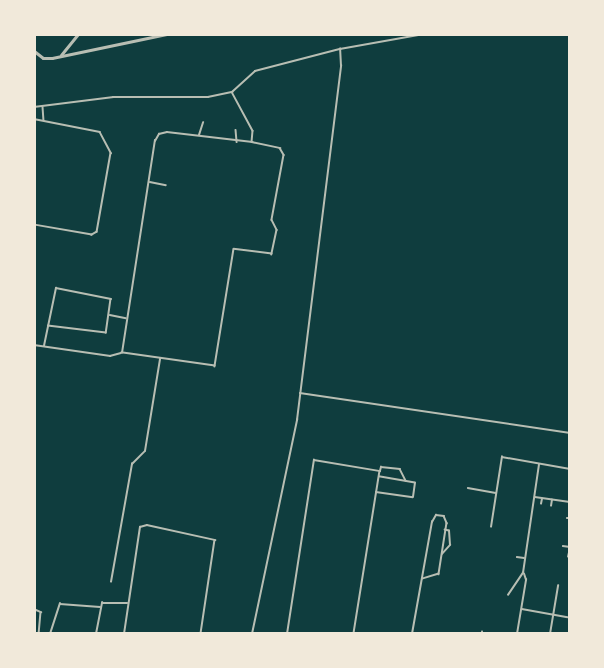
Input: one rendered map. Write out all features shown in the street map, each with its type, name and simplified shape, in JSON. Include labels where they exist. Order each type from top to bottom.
[{"type":"street","points":[[61,55],[78,34]]},
{"type":"street","points":[[34,51],[38,56],[61,55],[167,34]]},
{"type":"lane","points":[[34,107],[113,97],[207,97],[232,92],[255,71],[340,50],[424,34]]},
{"type":"lane","points":[[252,633],[300,393],[341,66],[340,50]]},
{"type":"lane","points":[[232,92],[253,131],[252,142]]},
{"type":"lane","points":[[43,106],[44,121]]},
{"type":"lane","points":[[34,119],[100,132],[111,153],[97,232],[34,225]]},
{"type":"lane","points":[[199,135],[203,123]]},
{"type":"lane","points":[[236,130],[237,143]]},
{"type":"lane","points":[[34,345],[110,356],[122,353],[215,366],[234,249],[272,254],[277,230],[273,220],[284,155],[280,148],[252,142],[237,143],[199,135],[159,134],[149,182],[122,353]]},
{"type":"lane","points":[[149,182],[166,185]]},
{"type":"lane","points":[[44,346],[54,290],[58,287],[108,295],[110,315],[108,331],[103,334],[48,326]]},
{"type":"lane","points":[[110,315],[128,319]]},
{"type":"lane","points":[[111,582],[132,464],[145,451],[160,359]]},
{"type":"lane","points":[[300,393],[570,433]]},
{"type":"lane","points":[[491,527],[502,457],[570,469]]},
{"type":"lane","points":[[287,633],[314,460],[380,471]]},
{"type":"lane","points":[[508,595],[523,573],[539,464]]},
{"type":"lane","points":[[354,633],[381,467],[400,469],[406,481]]},
{"type":"lane","points":[[376,492],[413,498],[415,483],[379,476]]},
{"type":"lane","points":[[468,488],[496,493]]},
{"type":"lane","points":[[534,497],[570,502]]},
{"type":"lane","points":[[541,504],[543,498]]},
{"type":"lane","points":[[551,506],[552,499]]},
{"type":"lane","points":[[412,633],[436,515],[444,516],[446,530],[439,574],[423,579]]},
{"type":"lane","points":[[123,633],[140,527],[147,525],[207,537],[216,545],[201,633]]},
{"type":"lane","points":[[442,554],[450,545],[449,531],[446,530]]},
{"type":"lane","points":[[563,546],[570,548],[568,557]]},
{"type":"lane","points":[[517,557],[525,558]]},
{"type":"lane","points":[[517,633],[526,580],[523,573]]},
{"type":"lane","points":[[550,633],[558,586]]},
{"type":"lane","points":[[50,633],[60,604],[100,607],[107,602],[128,603]]},
{"type":"lane","points":[[96,633],[100,607]]},
{"type":"lane","points":[[34,609],[41,612],[39,633]]},
{"type":"lane","points":[[521,609],[567,617]]}]
